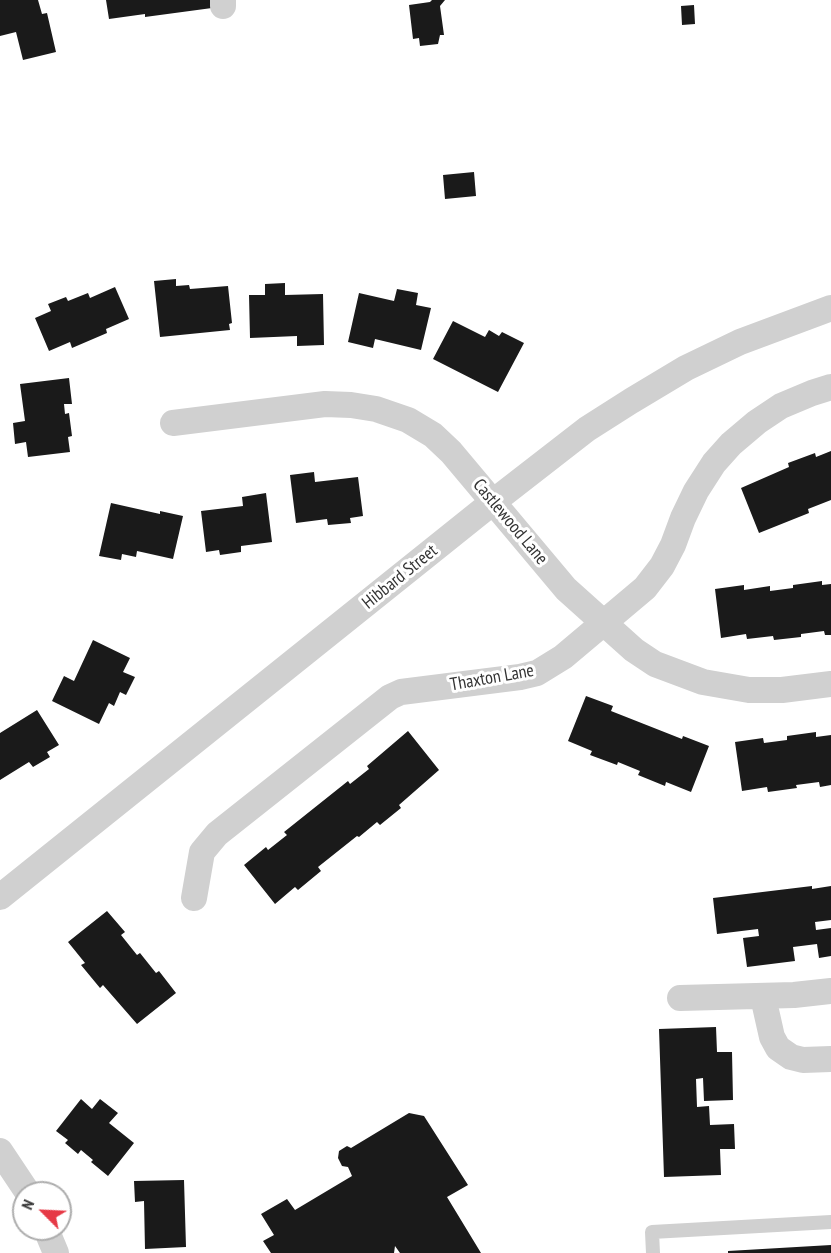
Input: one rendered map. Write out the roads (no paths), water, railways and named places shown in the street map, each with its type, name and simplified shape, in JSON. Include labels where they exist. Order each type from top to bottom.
[{"type":"street","name":"Hibbard Street","points":[[0,897],[587,429],[686,368],[740,342],[831,308]]},
{"type":"street","name":"Thaxton Lane","points":[[194,898],[202,852],[217,834],[390,696],[400,692],[520,677],[537,673],[563,657],[645,588],[674,545],[683,518],[696,491],[714,463],[731,444],[756,422],[781,406],[831,387]]},
{"type":"street","name":"Castlewood Lane","points":[[173,423],[325,404],[376,409],[408,420],[433,435],[451,452],[566,589],[634,650],[655,664],[703,682],[748,690],[782,690],[831,684]]},
{"type":"street","points":[[680,998],[763,996],[831,991]]},
{"type":"street","points":[[763,996],[772,1037],[778,1048],[791,1057],[803,1060],[831,1059]]},
{"type":"street","points":[[0,1151],[20,1181]]},
{"type":"lane","points":[[653,1253],[652,1232],[831,1222]]}]
